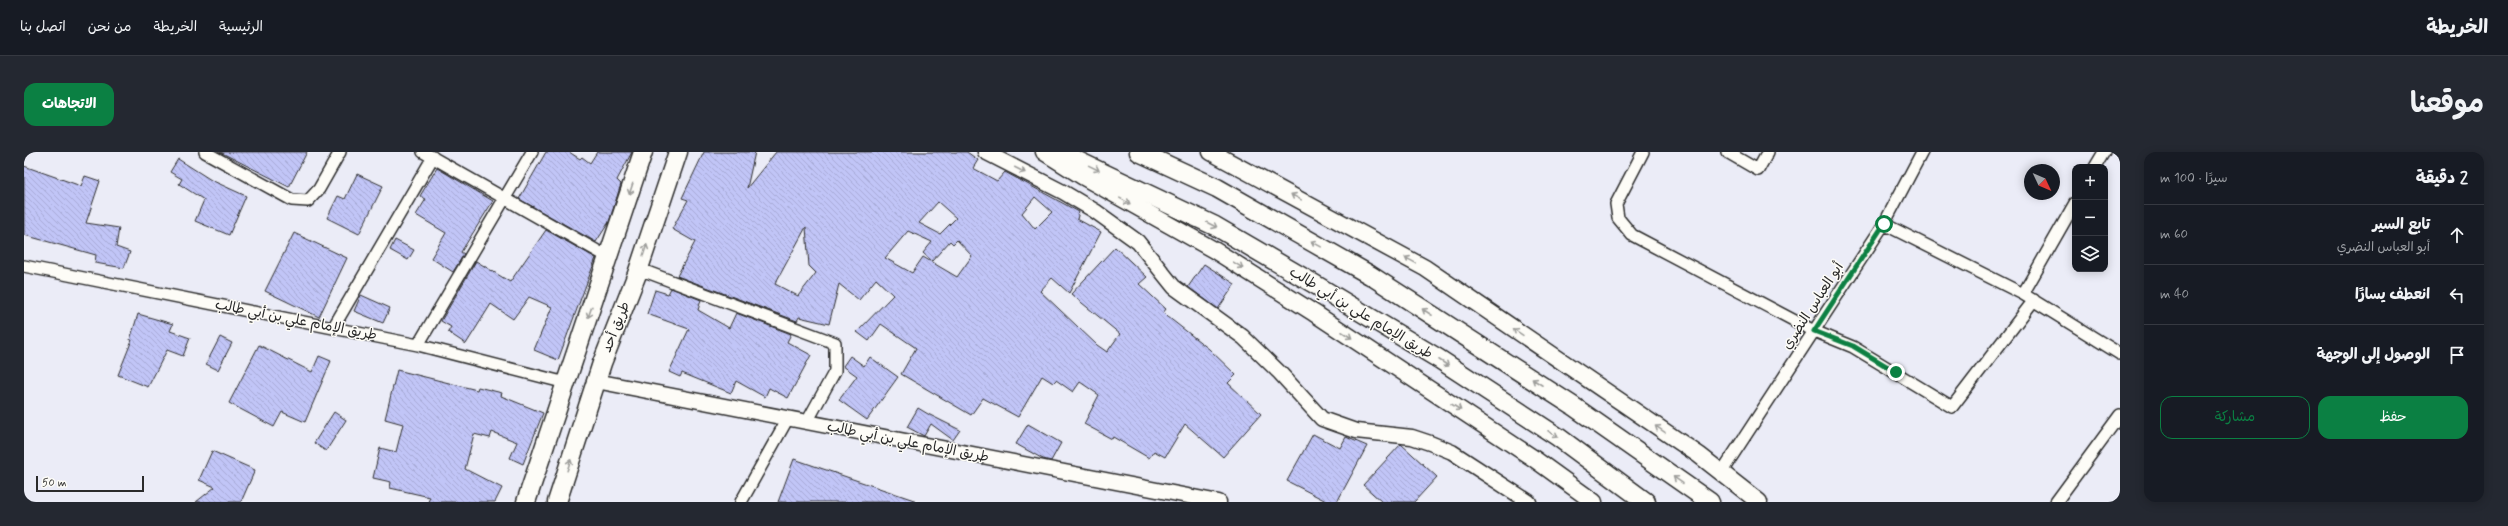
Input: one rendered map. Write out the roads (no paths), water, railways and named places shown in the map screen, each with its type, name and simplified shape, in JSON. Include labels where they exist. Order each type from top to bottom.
[{"type":"main road","name":"طريق أحد","points":[[526,502],[643,152]]},
{"type":"main road","name":"طريق أحد","points":[[557,502],[596,381],[637,274],[678,152]]},
{"type":"main road","points":[[1044,152],[1082,176],[1214,250],[1314,313],[1533,458],[1594,502]]},
{"type":"main road","name":"طريق الإمام علي بن أبي طالب","points":[[1059,152],[1215,226],[1309,281],[1439,360],[1558,437],[1646,502]]},
{"type":"main road","points":[[1139,152],[1217,188],[1370,275],[1573,406],[1710,502]]},
{"type":"main road","points":[[1211,152],[1425,268],[1721,472],[1759,502]]},
{"type":"street","points":[[205,152],[292,200],[308,201],[319,189],[340,152]]},
{"type":"street","points":[[423,152],[608,257]]},
{"type":"street","points":[[418,345],[506,199],[532,152]]},
{"type":"street","points":[[985,152],[1063,192],[1095,211],[1138,242],[1174,286],[1243,337],[1280,373],[1322,419],[1356,431],[1412,438],[1430,443],[1452,452],[1529,502]]},
{"type":"street","points":[[1643,152],[1616,204],[1618,218],[1632,236],[1814,331],[1853,346],[1952,408],[2034,300]]},
{"type":"street","points":[[1727,152],[1758,170],[1768,152]]},
{"type":"street","name":"أبو العباس النضري","points":[[1721,472],[1884,224],[1922,152]]},
{"type":"street","points":[[2097,164],[2104,152]]},
{"type":"street","points":[[333,328],[433,157]]},
{"type":"street","points":[[2023,294],[2072,207]]},
{"type":"street","points":[[1884,224],[2034,300],[2120,354]]},
{"type":"street","name":"طريق الإمام علي بن أبي طالب","points":[[24,266],[418,345],[566,383]]},
{"type":"street","points":[[637,274],[648,272],[835,344],[835,371],[807,422]]},
{"type":"street","name":"طريق الإمام علي بن أبي طالب","points":[[596,381],[1219,502]]},
{"type":"street","points":[[2056,502],[2120,414]]},
{"type":"street","points":[[741,502],[788,418]]}]
